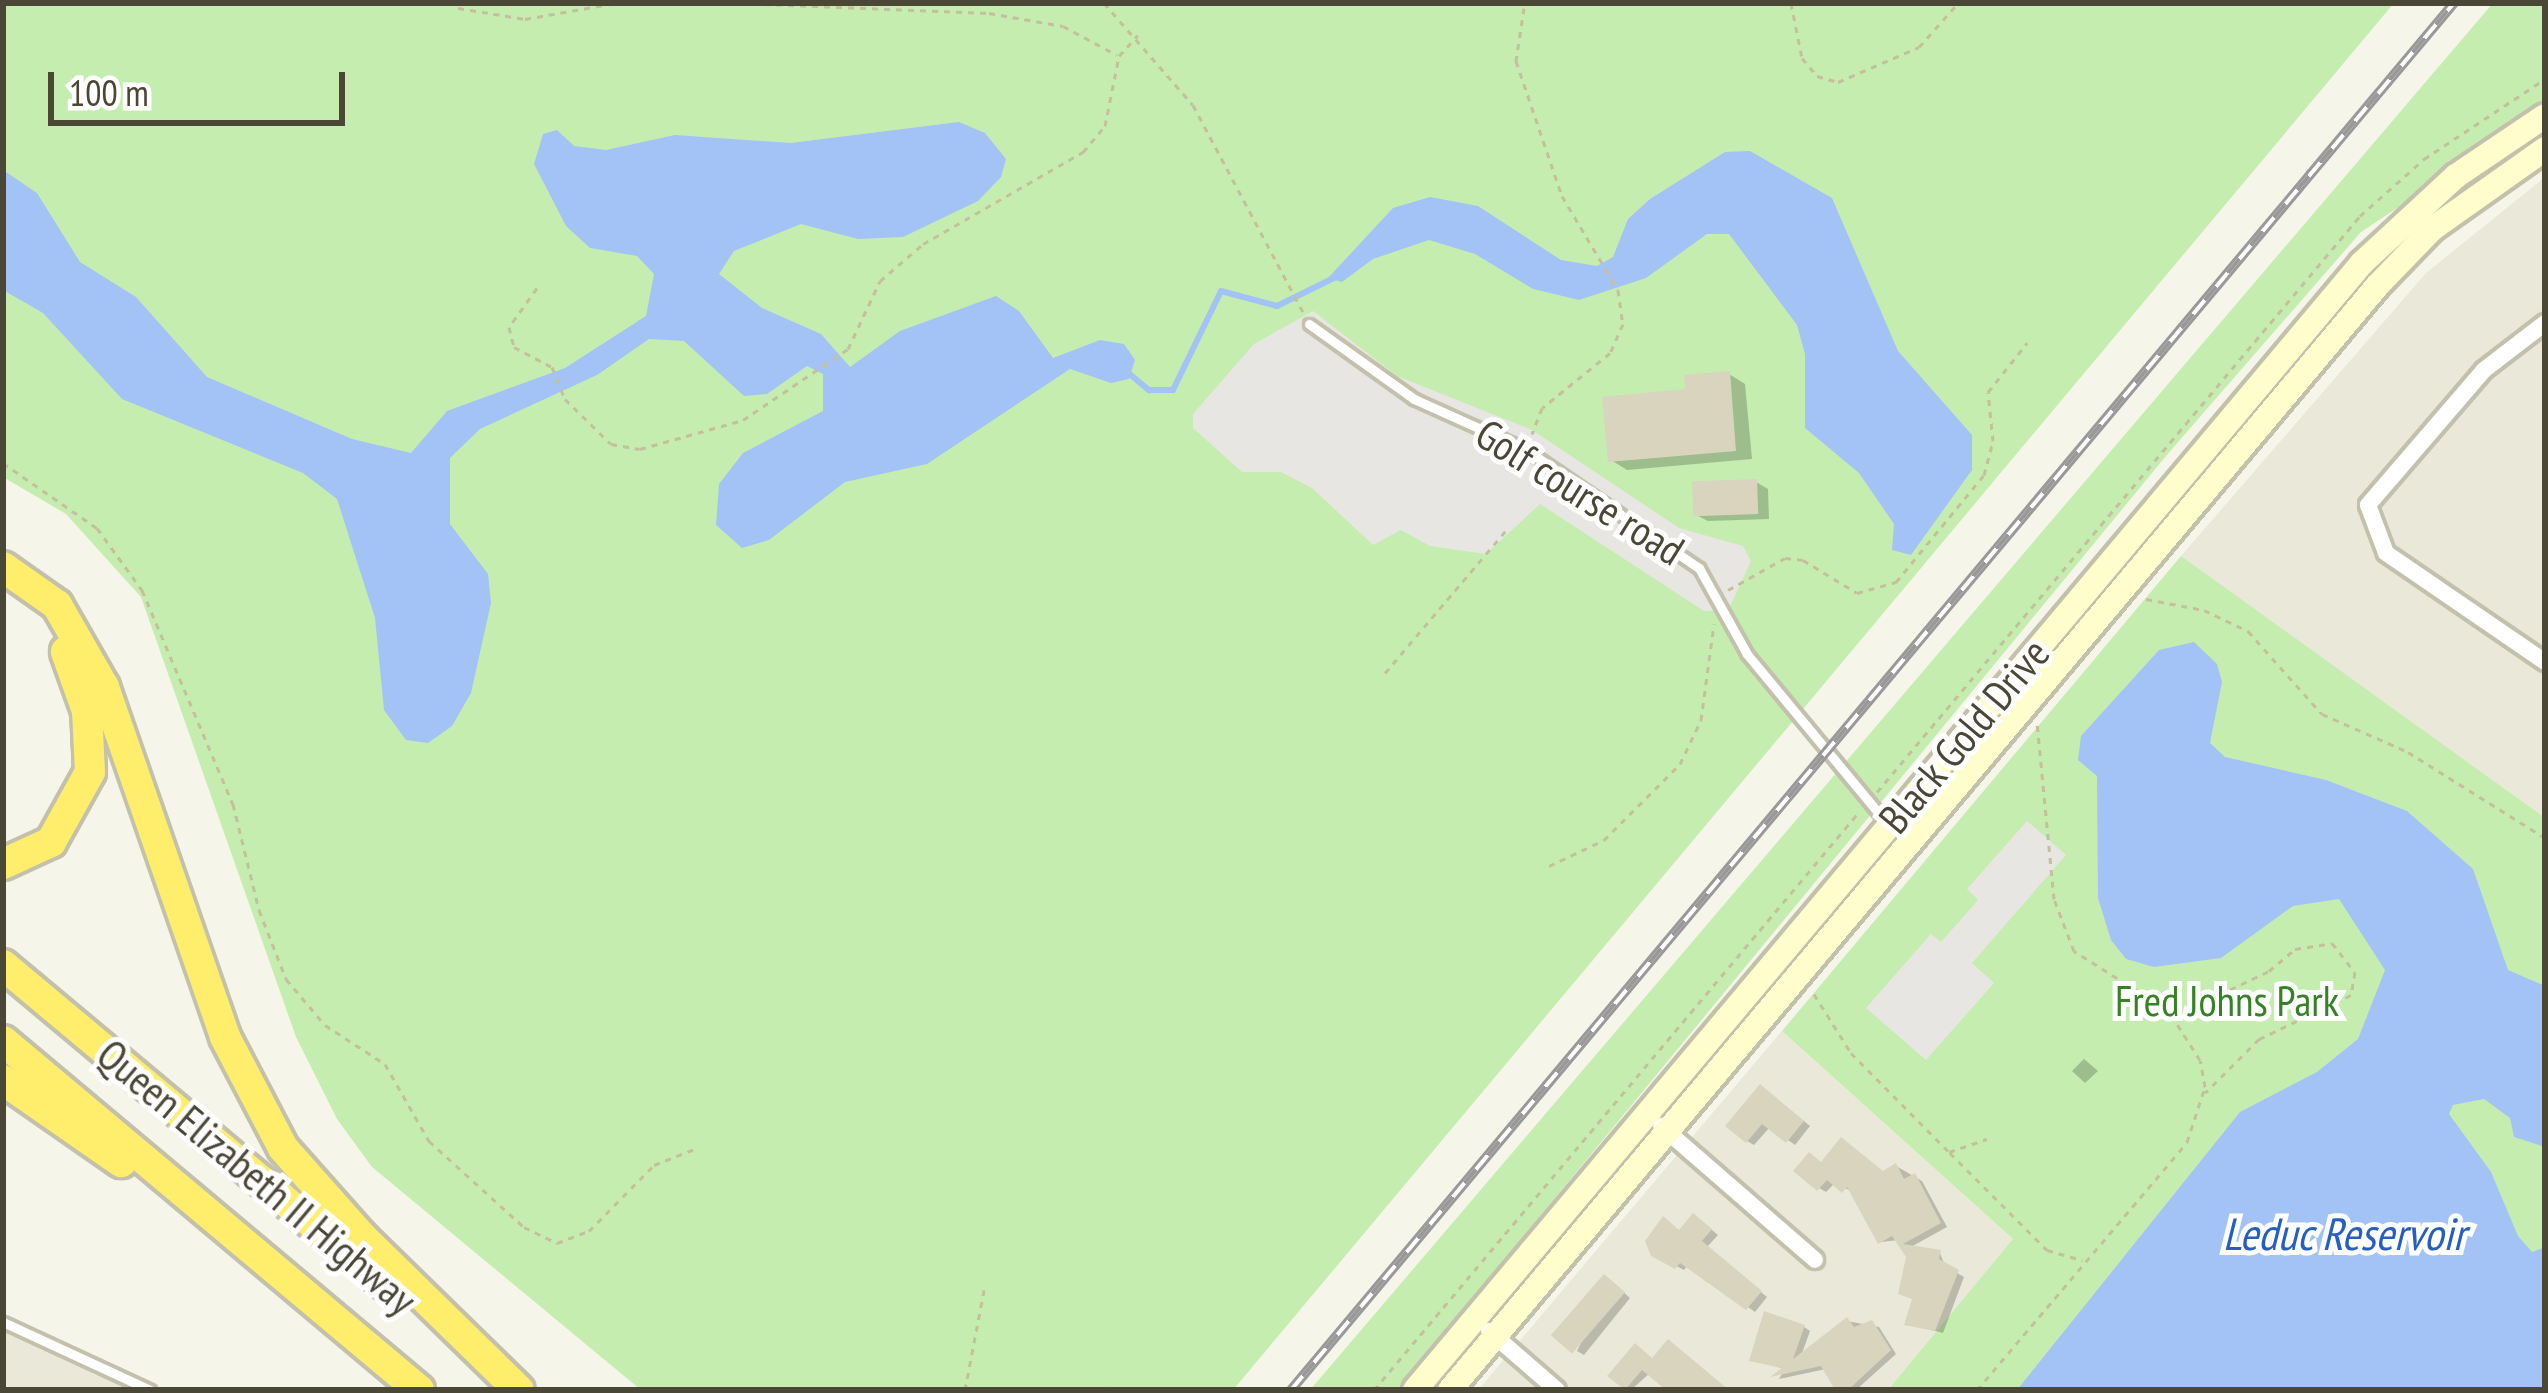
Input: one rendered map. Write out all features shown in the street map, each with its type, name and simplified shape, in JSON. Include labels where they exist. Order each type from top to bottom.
[{"type":"highway","points":[[3,567],[57,605],[104,686],[225,1037],[284,1148],[362,1237],[515,1390]]},
{"type":"highway","points":[[3,589],[38,614],[67,654],[91,750],[71,818],[25,860],[3,864]]},
{"type":"highway","name":"Queen Elizabeth II Highway","points":[[3,965],[515,1390]]},
{"type":"highway","name":"Queen Elizabeth II Highway","points":[[3,1042],[419,1390]]},
{"type":"highway","points":[[3,1080],[230,1232]]},
{"type":"main road","name":"Black Gold Drive","points":[[1415,1390],[2362,263],[2456,176],[2545,116]]},
{"type":"main road","name":"Black Gold Drive","points":[[1450,1390],[2377,286],[2432,229],[2545,149]]},
{"type":"street","points":[[2545,323],[2484,370],[2368,505],[2386,553],[2545,662]]},
{"type":"street","points":[[1647,1114],[1815,1260]]},
{"type":"street","points":[[1474,1318],[1557,1390]]},
{"type":"lane","name":"Golf course road","points":[[1309,324],[1414,399],[1526,449],[1700,568],[1722,599],[1747,654],[1889,826]]},
{"type":"lane","points":[[3,1322],[151,1390]]},
{"type":"path","points":[[458,8],[525,19],[616,3]]},
{"type":"path","points":[[740,3],[989,13],[1063,26],[1119,56]]},
{"type":"path","points":[[1104,3],[1138,35],[1193,105],[1303,311]]},
{"type":"path","points":[[1792,3],[1802,58],[1816,76],[1838,82],[1919,47],[1958,3]]},
{"type":"path","points":[[1525,8],[1516,61],[1562,196],[1618,290],[1623,324],[1610,353],[1542,408],[1526,449]]},
{"type":"path","points":[[537,288],[509,327],[524,358],[552,367],[562,392],[611,444],[640,449],[743,420],[838,357],[880,280],[923,244],[1083,152],[1105,125],[1119,56],[1138,35]]},
{"type":"path","points":[[1374,1390],[2360,216],[2424,159],[2545,79]]},
{"type":"path","points":[[1722,599],[1785,558],[1803,560],[1857,593],[1896,582],[1984,475],[1993,441],[1988,392],[2027,343]]},
{"type":"path","points":[[3,463],[97,529],[142,590],[233,804],[259,910],[286,979],[325,1025],[386,1064],[429,1141],[514,1219],[557,1244],[590,1231],[654,1165],[697,1148]]},
{"type":"path","points":[[1384,674],[1507,529]]},
{"type":"path","points":[[2139,598],[2204,610],[2248,631],[2322,714],[2408,752],[2545,838]]},
{"type":"path","points":[[1549,866],[1604,840],[1680,764],[1701,720],[1705,652],[1719,614]]},
{"type":"path","points":[[2036,718],[2054,899],[2066,933],[2085,963],[2174,1016],[2200,1060],[2204,1095]]},
{"type":"path","points":[[1977,1390],[2187,1142],[2204,1095],[2259,1039],[2351,995],[2355,972],[2332,943],[2295,950],[2269,971],[2174,1016]]},
{"type":"path","points":[[1810,987],[1852,1053],[2047,1250],[2084,1261]]},
{"type":"path","points":[[1949,1151],[1987,1139]]},
{"type":"path","points":[[965,1390],[984,1290]]},
{"type":"shaded area","points":[[2545,177],[2545,830],[2181,556],[2426,273]]},
{"type":"shaded area","points":[[1313,311],[1397,376],[1532,430],[1679,528],[1743,546],[1751,561],[1728,611],[1704,611],[1540,504],[1486,554],[1430,546],[1401,530],[1373,545],[1312,488],[1281,472],[1242,472],[1193,428],[1193,414],[1254,344]]},
{"type":"shaded area","points":[[2027,821],[2066,855],[1972,963],[1994,983],[1926,1060],[1866,1008],[1931,934],[1941,942],[1978,900],[1967,889]]},
{"type":"shaded area","points":[[1782,1031],[2014,1240],[1888,1390],[1478,1390]]},
{"type":"shaded area","points":[[3,1330],[140,1390],[3,1390]]},
{"type":"green space","points":[[3,3],[2394,3],[1233,1390],[641,1390],[372,1167],[337,1119],[296,1037],[141,597],[66,514],[3,477]]},
{"type":"green space","points":[[2493,3],[2545,3],[2545,110],[2361,232],[2166,456],[1397,1390],[1310,1390]]},
{"type":"green space","name":"Fred Johns Park","points":[[2181,556],[2545,818],[2545,1390],[1888,1390],[2013,1239],[1782,1031]]},
{"type":"water","points":[[959,122],[985,133],[1006,159],[1001,177],[978,201],[903,237],[858,239],[801,224],[734,251],[719,274],[762,308],[821,334],[850,367],[900,331],[996,296],[1019,311],[1053,358],[1100,340],[1124,344],[1135,360],[1129,379],[1111,383],[1070,369],[927,464],[845,482],[769,540],[742,548],[716,525],[719,484],[743,453],[823,411],[823,374],[807,366],[767,394],[744,396],[684,341],[649,339],[597,375],[480,429],[450,458],[450,524],[488,574],[491,603],[471,693],[452,726],[428,743],[406,740],[384,710],[375,618],[337,499],[303,473],[122,399],[43,313],[3,290],[3,170],[37,193],[80,262],[136,297],[207,377],[352,439],[411,453],[447,411],[565,368],[646,316],[654,274],[637,256],[590,248],[566,226],[534,164],[543,134],[557,130],[574,146],[606,150],[675,135],[791,143]]},
{"type":"water","points":[[1750,151],[1832,198],[1898,351],[1972,435],[1972,470],[1911,555],[1892,550],[1894,524],[1859,473],[1805,428],[1805,354],[1797,325],[1729,234],[1707,234],[1646,278],[1579,300],[1533,289],[1475,254],[1429,240],[1373,259],[1342,282],[1328,278],[1393,208],[1430,197],[1478,206],[1561,260],[1597,266],[1613,257],[1628,219],[1650,199],[1725,152]]},
{"type":"water","name":"Leduc Reservoir","points":[[2194,642],[2217,664],[2222,682],[2210,743],[2225,757],[2326,780],[2407,811],[2473,869],[2508,970],[2545,986],[2545,1147],[2514,1137],[2510,1118],[2484,1099],[2453,1105],[2449,1114],[2491,1172],[2518,1236],[2532,1252],[2545,1247],[2545,1390],[2017,1390],[2240,1112],[2317,1072],[2358,1039],[2385,970],[2339,899],[2293,906],[2221,958],[2154,967],[2126,959],[2111,940],[2098,898],[2097,776],[2078,760],[2081,736],[2159,650]]},
{"type":"building","points":[[1730,371],[1736,451],[1608,462],[1602,397],[1685,389],[1684,375]]},
{"type":"building","points":[[1757,479],[1758,514],[1693,516],[1692,481]]},
{"type":"building","points":[[1760,1084],[1804,1121],[1786,1143],[1762,1124],[1746,1143],[1725,1126]]},
{"type":"building","points":[[1841,1137],[1883,1171],[1896,1163],[1904,1179],[1915,1173],[1941,1223],[1903,1244],[1941,1250],[1939,1259],[1959,1270],[1935,1331],[1904,1325],[1912,1299],[1898,1294],[1906,1257],[1892,1236],[1878,1244],[1847,1187],[1842,1193],[1827,1180],[1817,1191],[1793,1171],[1809,1152],[1821,1162]]},
{"type":"building","points":[[1693,1213],[1712,1229],[1702,1241],[1762,1291],[1746,1310],[1680,1263],[1675,1269],[1651,1256],[1645,1241],[1663,1216],[1679,1230]]},
{"type":"building","points":[[1604,1274],[1625,1292],[1572,1354],[1551,1335]]},
{"type":"building","points":[[1764,1311],[1805,1325],[1793,1359],[1847,1317],[1854,1327],[1872,1320],[1891,1350],[1848,1390],[1835,1390],[1821,1366],[1770,1377],[1782,1368],[1749,1361]]},
{"type":"building","points":[[1668,1339],[1729,1390],[1666,1390],[1642,1370],[1625,1390],[1607,1376],[1635,1343],[1652,1358]]},
{"type":"waterway","points":[[1126,371],[1149,390],[1173,390],[1221,291],[1277,306],[1334,278]]},
{"type":"railway","points":[[1291,1390],[2454,3]]}]
